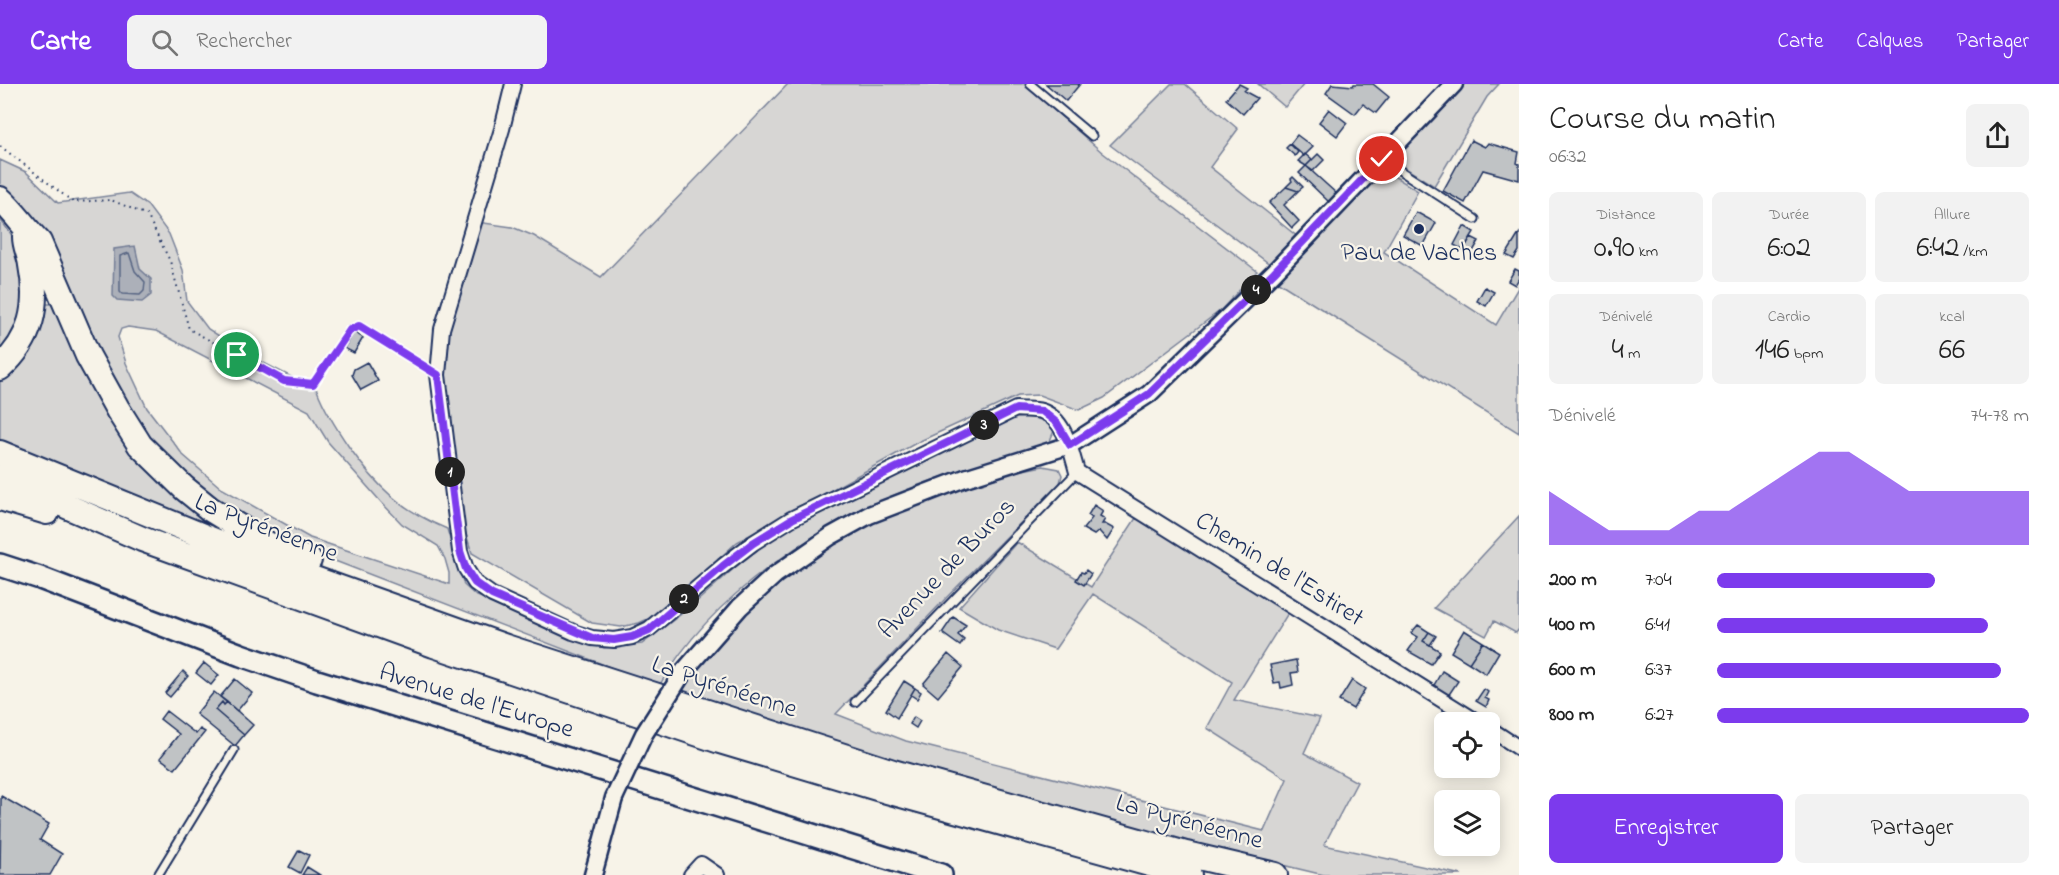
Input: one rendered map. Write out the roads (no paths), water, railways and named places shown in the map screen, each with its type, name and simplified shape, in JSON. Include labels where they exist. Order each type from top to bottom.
[{"type":"highway","points":[[0,199],[14,211],[25,229],[39,242],[88,356],[118,411],[140,445],[184,488],[210,509],[267,544],[491,629],[506,647]]},
{"type":"highway","points":[[0,368],[25,339],[34,310],[31,266],[25,243],[25,229]]},
{"type":"highway","name":"La Pyrénéenne","points":[[0,453],[264,561],[506,647],[893,772],[1186,854],[1275,875]]},
{"type":"highway","name":"La Pyrénéenne","points":[[0,477],[142,539],[434,645],[720,741],[887,791],[1189,875]]},
{"type":"highway","points":[[0,498],[110,535],[142,539]]},
{"type":"main road","name":"Avenue de l'Europe","points":[[0,565],[298,675],[941,875]]},
{"type":"street","points":[[513,84],[502,129],[442,329],[438,375],[460,551],[466,569],[475,583],[492,595],[592,638],[614,640],[632,637],[649,630],[723,566],[753,543],[792,519],[1016,409],[1042,411],[1057,423],[1070,445],[1077,472]]},
{"type":"street","name":"Avenue de Buros","points":[[594,875],[614,798],[644,734],[684,671],[740,607],[766,583],[831,537],[869,515],[965,478],[1070,445],[1149,394],[1274,272],[1454,84]]},
{"type":"street","name":"Chemin de l'Estiret","points":[[1077,472],[1461,712]]},
{"type":"street","points":[[1500,736],[1519,748]]},
{"type":"street","points":[[691,875],[701,864],[717,875]]},
{"type":"lane","points":[[1030,84],[1092,136]]},
{"type":"lane","points":[[1382,159],[1475,219]]},
{"type":"lane","name":"Avenue de Buros","points":[[855,702],[1077,472]]},
{"type":"lane","points":[[158,875],[234,750]]},
{"type":"water","points":[[135,246],[140,269],[151,279],[151,295],[142,302],[117,300],[113,296],[114,249]]},
{"type":"place","name":"Pau de Vaches","points":[[1419,229]]}]
